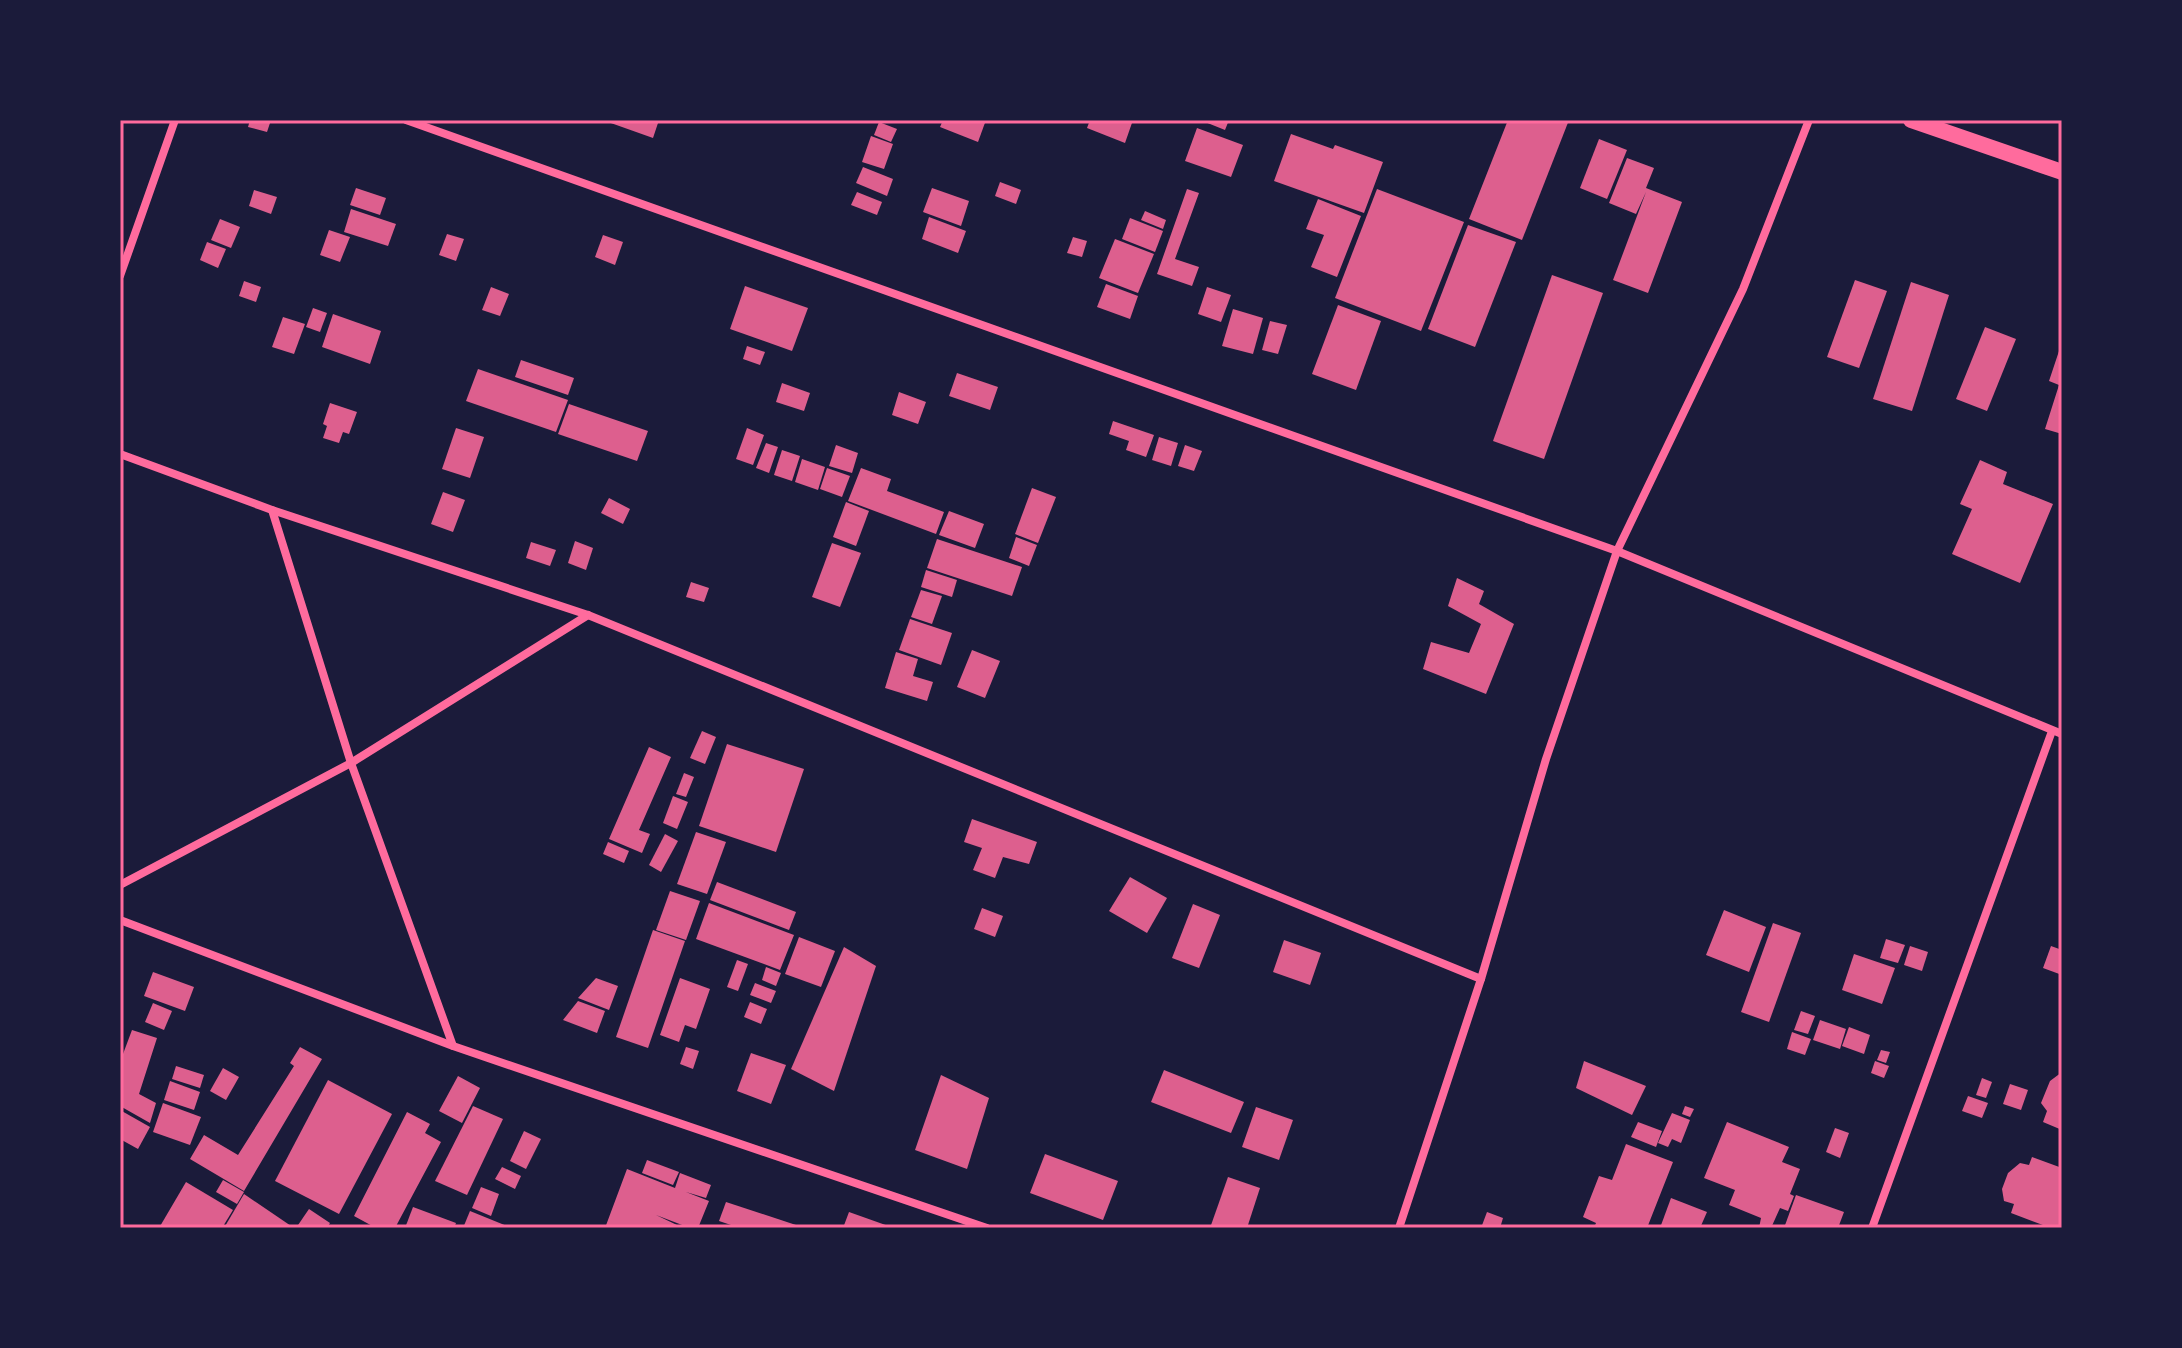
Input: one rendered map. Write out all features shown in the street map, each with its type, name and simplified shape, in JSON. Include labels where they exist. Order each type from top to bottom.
[{"type":"main road","points":[[1911,120],[2062,172]]},
{"type":"street","points":[[120,276],[175,120]]},
{"type":"street","points":[[406,120],[1617,551],[2062,734]]},
{"type":"street","points":[[1399,1228],[1481,979],[1546,759],[1617,551],[1743,289],[1809,120]]},
{"type":"street","points":[[120,454],[272,510],[588,615],[1481,979]]},
{"type":"street","points":[[272,510],[351,763],[453,1046]]},
{"type":"street","points":[[120,885],[351,763],[588,615]]},
{"type":"street","points":[[1872,1228],[2052,731]]},
{"type":"street","points":[[120,920],[453,1046],[987,1228]]},
{"type":"building","points":[[250,120],[271,120],[267,132],[248,127]]},
{"type":"building","points":[[609,120],[659,120],[653,138]]},
{"type":"building","points":[[943,120],[986,120],[978,142],[940,127]]},
{"type":"building","points":[[1090,120],[1133,120],[1125,143],[1087,128]]},
{"type":"building","points":[[1200,120],[1229,120],[1225,130]]},
{"type":"building","points":[[1508,120],[1569,120],[1522,240],[1469,219]]},
{"type":"building","points":[[879,122],[897,129],[891,142],[874,135]]},
{"type":"building","points":[[1197,128],[1243,145],[1231,177],[1185,161]]},
{"type":"building","points":[[1291,134],[1383,162],[1364,213],[1274,181]]},
{"type":"building","points":[[871,136],[893,144],[884,169],[862,162]]},
{"type":"building","points":[[1599,139],[1627,150],[1607,199],[1580,188]]},
{"type":"building","points":[[1627,158],[1654,168],[1646,188],[1682,202],[1648,293],[1613,280],[1646,192],[1636,214],[1609,203]]},
{"type":"building","points":[[863,167],[893,179],[887,196],[856,183]]},
{"type":"building","points":[[1000,182],[1021,190],[1016,204],[995,196]]},
{"type":"building","points":[[356,188],[386,198],[380,215],[350,205]]},
{"type":"building","points":[[932,188],[969,201],[961,226],[923,212]]},
{"type":"building","points":[[1187,189],[1199,193],[1175,259],[1199,267],[1192,286],[1157,274]]},
{"type":"building","points":[[1377,189],[1464,222],[1421,331],[1335,298]]},
{"type":"building","points":[[254,190],[277,197],[271,214],[249,206]]},
{"type":"building","points":[[857,192],[882,202],[877,215],[851,205]]},
{"type":"building","points":[[1318,199],[1361,216],[1337,277],[1311,267],[1324,235],[1306,229]]},
{"type":"building","points":[[351,209],[396,224],[388,246],[344,232]]},
{"type":"building","points":[[1145,211],[1166,220],[1163,229],[1141,220]]},
{"type":"building","points":[[929,217],[966,231],[958,253],[922,239]]},
{"type":"building","points":[[1130,218],[1163,231],[1155,252],[1122,239]]},
{"type":"building","points":[[220,219],[240,227],[231,248],[211,240]]},
{"type":"building","points":[[1468,225],[1516,242],[1475,347],[1428,329]]},
{"type":"building","points":[[329,230],[350,237],[340,262],[320,255]]},
{"type":"building","points":[[447,234],[464,239],[456,261],[439,255]]},
{"type":"building","points":[[603,235],[623,242],[615,265],[595,257]]},
{"type":"building","points":[[1073,237],[1087,241],[1082,257],[1067,253]]},
{"type":"building","points":[[1115,239],[1154,254],[1138,293],[1099,278]]},
{"type":"building","points":[[207,242],[226,249],[218,268],[200,260]]},
{"type":"building","points":[[1552,275],[1603,293],[1544,459],[1493,441]]},
{"type":"building","points":[[1855,280],[1887,291],[1859,368],[1827,357]]},
{"type":"building","points":[[244,281],[261,287],[256,302],[239,296]]},
{"type":"building","points":[[1911,282],[1949,295],[1912,411],[1873,399]]},
{"type":"building","points":[[1106,284],[1138,296],[1130,319],[1097,307]]},
{"type":"building","points":[[745,286],[808,308],[792,351],[730,329]]},
{"type":"building","points":[[491,287],[509,294],[500,316],[482,310]]},
{"type":"building","points":[[1207,287],[1231,295],[1221,322],[1198,314]]},
{"type":"building","points":[[1338,305],[1381,321],[1356,390],[1312,374]]},
{"type":"building","points":[[313,308],[327,313],[320,332],[306,327]]},
{"type":"building","points":[[1233,309],[1263,318],[1253,354],[1222,346]]},
{"type":"building","points":[[333,314],[381,331],[370,364],[322,347]]},
{"type":"building","points":[[283,317],[305,324],[294,354],[272,347]]},
{"type":"building","points":[[1270,321],[1287,325],[1278,354],[1262,350]]},
{"type":"building","points":[[1985,327],[2016,339],[1987,411],[1956,399]]},
{"type":"building","points":[[2061,345],[2062,434],[2045,429],[2059,385],[2049,381]]},
{"type":"building","points":[[747,346],[765,352],[760,365],[743,359]]},
{"type":"building","points":[[521,360],[574,378],[568,395],[515,377]]},
{"type":"building","points":[[478,369],[568,400],[556,432],[466,401]]},
{"type":"building","points":[[957,373],[998,387],[990,410],[949,396]]},
{"type":"building","points":[[782,383],[810,393],[804,411],[776,402]]},
{"type":"building","points":[[899,392],[926,402],[918,424],[892,415]]},
{"type":"building","points":[[330,403],[357,412],[349,434],[343,432],[339,443],[323,438],[327,426],[323,424]]},
{"type":"building","points":[[569,404],[648,431],[637,461],[558,434]]},
{"type":"building","points":[[1113,421],[1154,435],[1146,457],[1126,450],[1129,441],[1109,434]]},
{"type":"building","points":[[456,428],[484,437],[470,478],[442,469]]},
{"type":"building","points":[[747,428],[764,435],[753,465],[736,459]]},
{"type":"building","points":[[1159,437],[1178,443],[1171,466],[1152,460]]},
{"type":"building","points":[[766,443],[778,447],[769,473],[756,468]]},
{"type":"building","points":[[836,445],[858,453],[852,473],[829,466]]},
{"type":"building","points":[[1185,445],[1202,451],[1194,471],[1178,466]]},
{"type":"building","points":[[782,450],[800,456],[792,481],[774,475]]},
{"type":"building","points":[[802,459],[825,467],[818,490],[795,482]]},
{"type":"building","points":[[1980,460],[2007,472],[2003,484],[2053,504],[2020,583],[1952,554],[1972,509],[1960,504]]},
{"type":"building","points":[[827,468],[850,476],[842,497],[820,489]]},
{"type":"building","points":[[861,468],[891,479],[887,491],[944,512],[936,534],[848,501]]},
{"type":"building","points":[[1032,488],[1056,497],[1038,543],[1015,534]]},
{"type":"building","points":[[443,492],[465,500],[453,532],[431,524]]},
{"type":"building","points":[[609,498],[630,509],[623,524],[601,513]]},
{"type":"building","points":[[846,502],[869,511],[856,546],[833,537]]},
{"type":"building","points":[[949,511],[984,524],[975,548],[939,535]]},
{"type":"building","points":[[1016,537],[1037,545],[1029,566],[1009,558]]},
{"type":"building","points":[[937,539],[1022,567],[1012,596],[927,568]]},
{"type":"building","points":[[575,541],[593,548],[586,570],[568,563]]},
{"type":"building","points":[[531,542],[556,550],[550,566],[526,558]]},
{"type":"building","points":[[832,543],[861,553],[840,607],[812,597]]},
{"type":"building","points":[[926,570],[957,580],[952,597],[921,587]]},
{"type":"building","points":[[1457,578],[1484,591],[1479,604],[1514,624],[1486,694],[1423,669],[1431,642],[1469,653],[1481,624],[1448,606]]},
{"type":"building","points":[[691,582],[709,588],[704,602],[686,597]]},
{"type":"building","points":[[921,590],[942,596],[932,624],[911,617]]},
{"type":"building","points":[[910,619],[952,633],[941,665],[899,650]]},
{"type":"building","points":[[972,650],[1000,661],[985,698],[957,687]]},
{"type":"building","points":[[896,652],[918,659],[913,676],[933,682],[927,701],[885,688]]},
{"type":"building","points":[[702,731],[716,737],[705,764],[690,758]]},
{"type":"building","points":[[727,744],[804,769],[776,852],[699,826]]},
{"type":"building","points":[[649,747],[671,757],[639,830],[650,834],[642,853],[609,839]]},
{"type":"building","points":[[684,773],[694,777],[686,797],[676,794]]},
{"type":"building","points":[[673,796],[688,802],[677,829],[663,823]]},
{"type":"building","points":[[972,819],[1037,842],[1029,864],[1003,857],[995,878],[973,870],[982,848],[964,842]]},
{"type":"building","points":[[696,832],[726,842],[707,894],[677,884]]},
{"type":"building","points":[[665,834],[678,841],[661,872],[649,865]]},
{"type":"building","points":[[608,842],[629,851],[624,863],[603,854]]},
{"type":"building","points":[[1130,877],[1167,898],[1147,933],[1109,911]]},
{"type":"building","points":[[717,882],[796,912],[789,930],[710,900]]},
{"type":"building","points":[[670,891],[700,901],[686,940],[656,930]]},
{"type":"building","points":[[709,903],[794,935],[780,970],[696,939]]},
{"type":"building","points":[[1193,904],[1220,915],[1199,968],[1172,958]]},
{"type":"building","points":[[982,908],[1003,916],[995,937],[974,929]]},
{"type":"building","points":[[1724,910],[1766,927],[1749,972],[1706,955]]},
{"type":"building","points":[[1773,923],[1801,933],[1769,1022],[1741,1012]]},
{"type":"building","points":[[653,930],[685,941],[648,1048],[616,1037]]},
{"type":"building","points":[[799,937],[835,951],[821,987],[785,974]]},
{"type":"building","points":[[1886,939],[1905,945],[1898,963],[1880,958]]},
{"type":"building","points":[[1284,940],[1321,953],[1310,985],[1273,972]]},
{"type":"building","points":[[1910,946],[1928,952],[1922,971],[1904,965]]},
{"type":"building","points":[[2051,946],[2062,950],[2062,975],[2043,968]]},
{"type":"building","points":[[844,947],[876,966],[834,1091],[791,1069]]},
{"type":"building","points":[[1854,954],[1895,968],[1882,1004],[1842,990]]},
{"type":"building","points":[[737,960],[748,964],[738,991],[727,987]]},
{"type":"building","points":[[766,967],[781,973],[776,986],[762,980]]},
{"type":"building","points":[[153,972],[194,987],[185,1011],[144,996]]},
{"type":"building","points":[[596,978],[618,986],[609,1010],[578,998]]},
{"type":"building","points":[[680,978],[710,989],[696,1029],[685,1025],[679,1042],[660,1035]]},
{"type":"building","points":[[755,983],[776,991],[771,1003],[750,995]]},
{"type":"building","points":[[578,1001],[605,1011],[597,1033],[563,1020]]},
{"type":"building","points":[[750,1002],[767,1009],[761,1024],[744,1017]]},
{"type":"building","points":[[153,1003],[172,1011],[164,1030],[145,1022]]},
{"type":"building","points":[[1801,1011],[1815,1016],[1808,1034],[1794,1030]]},
{"type":"building","points":[[1820,1020],[1846,1029],[1840,1049],[1813,1040]]},
{"type":"building","points":[[1849,1027],[1870,1035],[1864,1054],[1842,1046]]},
{"type":"building","points":[[132,1030],[157,1038],[139,1094],[156,1103],[150,1123],[120,1106],[120,1062]]},
{"type":"building","points":[[1792,1032],[1811,1039],[1805,1055],[1787,1049]]},
{"type":"building","points":[[300,1047],[322,1059],[244,1191],[190,1159],[204,1135],[238,1155],[294,1066],[290,1063]]},
{"type":"building","points":[[686,1047],[699,1051],[693,1069],[680,1064]]},
{"type":"building","points":[[1881,1050],[1890,1052],[1886,1063],[1877,1060]]},
{"type":"building","points":[[751,1053],[786,1065],[771,1104],[737,1091]]},
{"type":"building","points":[[1584,1061],[1646,1086],[1632,1115],[1576,1088]]},
{"type":"building","points":[[1875,1061],[1889,1066],[1884,1078],[1871,1073]]},
{"type":"building","points":[[176,1066],[204,1075],[200,1088],[172,1079]]},
{"type":"building","points":[[223,1068],[239,1077],[226,1100],[210,1091]]},
{"type":"building","points":[[1164,1070],[1244,1102],[1231,1133],[1151,1102]]},
{"type":"building","points":[[2062,1072],[2062,1130],[2043,1122],[2047,1111],[2041,1103],[2050,1081]]},
{"type":"building","points":[[941,1075],[989,1098],[967,1169],[915,1150]]},
{"type":"building","points":[[458,1076],[480,1088],[462,1123],[439,1111]]},
{"type":"building","points":[[1982,1078],[1992,1082],[1986,1098],[1976,1095]]},
{"type":"building","points":[[328,1080],[392,1114],[339,1214],[275,1181]]},
{"type":"building","points":[[170,1081],[200,1092],[194,1110],[164,1100]]},
{"type":"building","points":[[2010,1084],[2028,1090],[2021,1110],[2003,1104]]},
{"type":"building","points":[[1968,1096],[1988,1103],[1982,1118],[1962,1111]]},
{"type":"building","points":[[163,1103],[201,1117],[190,1145],[153,1132]]},
{"type":"building","points":[[473,1106],[503,1119],[467,1195],[435,1181]]},
{"type":"building","points":[[1685,1106],[1694,1109],[1690,1117],[1682,1114]]},
{"type":"building","points":[[1256,1107],[1293,1120],[1279,1160],[1242,1147]]},
{"type":"building","points":[[120,1110],[150,1127],[138,1149],[120,1139]]},
{"type":"building","points":[[407,1112],[430,1124],[425,1133],[441,1142],[395,1228],[376,1228],[354,1216]]},
{"type":"building","points":[[1672,1113],[1690,1120],[1681,1143],[1672,1139],[1668,1147],[1658,1143]]},
{"type":"building","points":[[1638,1122],[1662,1131],[1656,1147],[1631,1137]]},
{"type":"building","points":[[1727,1122],[1789,1147],[1782,1162],[1800,1169],[1790,1194],[1794,1196],[1788,1211],[1780,1208],[1771,1228],[1759,1228],[1761,1218],[1729,1205],[1735,1190],[1704,1178]]},
{"type":"building","points":[[1835,1128],[1849,1133],[1840,1158],[1826,1152]]},
{"type":"building","points":[[524,1131],[541,1139],[526,1169],[510,1161]]},
{"type":"building","points":[[1626,1144],[1673,1162],[1647,1228],[1594,1228],[1596,1223],[1583,1217],[1599,1176],[1612,1180]]},
{"type":"building","points":[[1045,1154],[1118,1181],[1103,1220],[1030,1193]]},
{"type":"building","points":[[2032,1157],[2062,1168],[2062,1228],[2051,1228],[2011,1213],[2014,1204],[2004,1201],[2002,1189],[2008,1173],[2020,1163],[2029,1165]]},
{"type":"building","points":[[647,1160],[679,1172],[673,1185],[642,1173]]},
{"type":"building","points":[[502,1167],[521,1176],[515,1189],[495,1179]]},
{"type":"building","points":[[627,1169],[675,1188],[680,1173],[711,1185],[706,1198],[686,1192],[709,1201],[698,1228],[656,1215],[677,1225],[675,1228],[605,1228]]},
{"type":"building","points":[[1228,1177],[1260,1188],[1247,1228],[1210,1228]]},
{"type":"building","points":[[223,1180],[244,1192],[237,1204],[216,1192]]},
{"type":"building","points":[[186,1182],[233,1210],[222,1228],[159,1228]]},
{"type":"building","points":[[481,1187],[499,1194],[491,1216],[472,1208]]},
{"type":"building","points":[[244,1194],[294,1228],[224,1228]]},
{"type":"building","points":[[1796,1195],[1844,1212],[1838,1228],[1784,1228]]},
{"type":"building","points":[[1671,1198],[1707,1212],[1700,1228],[1660,1228]]},
{"type":"building","points":[[726,1202],[802,1228],[740,1228],[719,1221]]},
{"type":"building","points":[[413,1207],[456,1223],[454,1228],[405,1228]]},
{"type":"building","points":[[309,1209],[330,1223],[327,1228],[296,1228]]},
{"type":"building","points":[[470,1211],[512,1228],[463,1228]]},
{"type":"building","points":[[849,1212],[894,1228],[843,1228]]},
{"type":"building","points":[[1487,1212],[1503,1218],[1500,1228],[1481,1228]]}]
